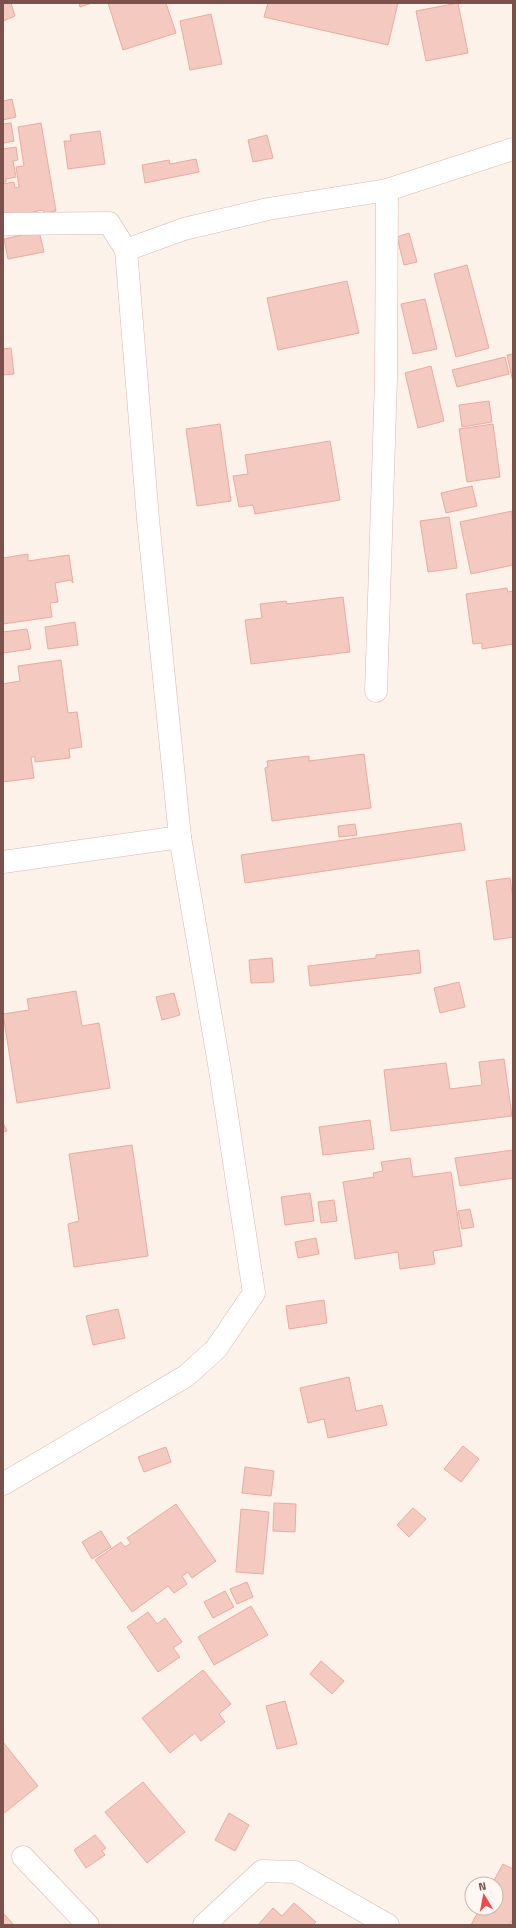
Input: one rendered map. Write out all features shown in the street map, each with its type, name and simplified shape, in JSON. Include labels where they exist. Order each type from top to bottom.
[{"type":"street","points":[[126,250],[184,229],[268,209],[387,190],[513,149]]},
{"type":"street","points":[[376,691],[386,379],[387,190]]},
{"type":"street","points":[[3,224],[109,223],[126,250],[148,519],[180,837],[220,1070],[254,1293],[216,1349],[186,1376],[3,1484]]},
{"type":"street","points":[[3,862],[180,837]]},
{"type":"street","points":[[23,1857],[88,1925]]},
{"type":"street","points":[[204,1925],[262,1871],[295,1872],[388,1925]]},
{"type":"building","points":[[3,3],[11,3],[15,16],[3,21]]},
{"type":"building","points":[[79,3],[92,3],[80,7]]},
{"type":"building","points":[[108,3],[166,3],[176,33],[123,50]]},
{"type":"building","points":[[268,3],[398,3],[388,45],[264,17]]},
{"type":"building","points":[[458,3],[468,53],[426,61],[416,11]]},
{"type":"building","points":[[211,14],[222,64],[190,70],[180,21]]},
{"type":"building","points":[[12,99],[16,117],[3,120],[3,101]]},
{"type":"building","points":[[11,123],[14,141],[3,143],[3,124]]},
{"type":"building","points":[[41,123],[56,211],[44,213],[43,210],[3,218],[3,184],[14,182],[15,188],[19,187],[16,167],[24,166],[18,127]]},
{"type":"building","points":[[100,131],[105,164],[68,169],[64,141],[71,141],[70,135]]},
{"type":"building","points":[[267,135],[273,158],[253,162],[248,140]]},
{"type":"building","points":[[16,147],[18,160],[13,161],[16,177],[6,179],[6,182],[3,182],[3,149]]},
{"type":"building","points":[[196,159],[199,172],[145,183],[142,165],[169,160],[170,164]]},
{"type":"building","points":[[39,231],[44,252],[8,259],[4,239]]},
{"type":"building","points":[[409,233],[417,262],[404,265],[397,237]]},
{"type":"building","points":[[467,265],[489,348],[456,357],[434,274]]},
{"type":"building","points":[[347,281],[359,333],[278,350],[267,298]]},
{"type":"building","points":[[425,299],[437,349],[413,354],[401,304]]},
{"type":"building","points":[[11,348],[14,374],[3,375],[3,349]]},
{"type":"building","points":[[513,354],[513,382],[507,355]]},
{"type":"building","points":[[505,357],[509,374],[457,387],[452,370]]},
{"type":"building","points":[[431,366],[444,421],[418,428],[405,373]]},
{"type":"building","points":[[489,401],[492,422],[462,427],[459,405]]},
{"type":"building","points":[[220,424],[231,501],[197,506],[186,429]]},
{"type":"building","points":[[493,424],[500,477],[467,482],[459,429]]},
{"type":"building","points":[[330,441],[340,500],[255,514],[253,505],[239,507],[233,476],[248,474],[245,455]]},
{"type":"building","points":[[472,486],[477,506],[446,513],[441,493]]},
{"type":"building","points":[[512,511],[513,565],[471,574],[460,522]]},
{"type":"building","points":[[449,517],[457,568],[428,572],[420,521]]},
{"type":"building","points":[[28,554],[28,561],[69,555],[73,583],[71,580],[55,583],[58,602],[50,603],[52,617],[3,624],[3,558]]},
{"type":"building","points":[[507,588],[508,592],[513,591],[513,644],[482,649],[482,643],[473,644],[466,594]]},
{"type":"building","points":[[343,597],[350,652],[251,664],[245,620],[262,618],[260,604],[286,601],[287,604]]},
{"type":"building","points":[[75,622],[78,645],[48,649],[45,627]]},
{"type":"building","points":[[27,629],[31,649],[3,653],[3,632]]},
{"type":"building","points":[[61,660],[68,713],[77,712],[82,747],[69,749],[70,758],[35,762],[35,757],[31,757],[34,778],[3,782],[3,684],[20,681],[18,666]]},
{"type":"building","points":[[364,754],[371,808],[272,821],[265,768],[268,767],[267,761],[309,756],[309,761]]},
{"type":"building","points":[[461,823],[465,850],[245,883],[241,855]]},
{"type":"building","points":[[355,824],[357,835],[339,837],[338,826]]},
{"type":"building","points":[[510,878],[513,899],[513,937],[494,940],[486,881]]},
{"type":"building","points":[[419,950],[421,973],[310,986],[308,966],[376,958],[376,955]]},
{"type":"building","points":[[272,958],[274,982],[251,983],[249,960]]},
{"type":"building","points":[[459,982],[465,1007],[440,1013],[434,988]]},
{"type":"building","points":[[76,991],[82,1026],[99,1023],[110,1088],[17,1103],[3,1014],[29,1010],[27,999]]},
{"type":"building","points":[[174,993],[180,1015],[162,1020],[156,997]]},
{"type":"building","points":[[504,1059],[512,1116],[391,1131],[384,1070],[446,1063],[450,1089],[482,1085],[479,1062]]},
{"type":"building","points":[[370,1120],[374,1149],[323,1155],[319,1127]]},
{"type":"building","points":[[3,1123],[7,1131],[3,1132]]},
{"type":"building","points":[[132,1145],[148,1256],[74,1267],[68,1224],[79,1221],[69,1154]]},
{"type":"building","points":[[513,1150],[513,1178],[460,1186],[455,1158]]},
{"type":"building","points":[[410,1158],[413,1177],[451,1172],[462,1246],[433,1251],[435,1264],[400,1269],[398,1252],[355,1259],[343,1182],[374,1177],[373,1173],[383,1171],[381,1162]]},
{"type":"building","points":[[310,1193],[314,1221],[285,1225],[281,1197]]},
{"type":"building","points":[[334,1200],[337,1221],[321,1223],[318,1202]]},
{"type":"building","points":[[470,1209],[474,1227],[462,1229],[458,1211]]},
{"type":"building","points":[[316,1238],[319,1254],[298,1258],[295,1242]]},
{"type":"building","points":[[324,1300],[327,1323],[289,1329],[286,1306]]},
{"type":"building","points":[[118,1309],[125,1338],[93,1345],[86,1316]]},
{"type":"building","points":[[349,1377],[356,1411],[382,1405],[387,1425],[328,1438],[324,1419],[308,1423],[300,1388]]},
{"type":"building","points":[[463,1446],[479,1459],[461,1482],[444,1469]]},
{"type":"building","points":[[166,1447],[171,1462],[144,1472],[138,1457]]},
{"type":"building","points":[[245,1467],[274,1471],[271,1496],[242,1493]]},
{"type":"building","points":[[274,1503],[296,1504],[295,1532],[273,1531]]},
{"type":"building","points":[[176,1504],[216,1561],[192,1578],[188,1572],[182,1576],[187,1584],[174,1593],[168,1586],[132,1612],[95,1560],[121,1542],[125,1547],[131,1543],[127,1538]]},
{"type":"building","points":[[413,1508],[426,1519],[409,1537],[397,1525]]},
{"type":"building","points":[[241,1509],[269,1512],[263,1574],[236,1572]]},
{"type":"building","points":[[101,1531],[111,1547],[92,1559],[82,1542]]},
{"type":"building","points":[[247,1582],[253,1597],[237,1604],[230,1589]]},
{"type":"building","points":[[225,1591],[234,1607],[213,1618],[204,1602]]},
{"type":"building","points":[[251,1606],[268,1635],[214,1665],[198,1637]]},
{"type":"building","points":[[148,1612],[157,1624],[165,1618],[182,1642],[173,1648],[180,1657],[158,1672],[127,1627]]},
{"type":"building","points":[[321,1661],[344,1681],[332,1694],[310,1674]]},
{"type":"building","points":[[203,1670],[231,1704],[219,1714],[225,1722],[201,1741],[195,1733],[170,1753],[142,1718]]},
{"type":"building","points":[[285,1701],[297,1744],[277,1749],[266,1706]]},
{"type":"building","points":[[3,1742],[38,1786],[3,1814]]},
{"type":"building","points":[[143,1782],[185,1832],[147,1863],[105,1812]]},
{"type":"building","points":[[229,1813],[249,1825],[235,1851],[215,1840]]},
{"type":"building","points":[[95,1835],[106,1848],[102,1851],[105,1855],[86,1868],[74,1850]]},
{"type":"building","points":[[503,1864],[513,1869],[513,1919],[510,1925],[471,1925],[476,1916],[504,1916],[504,1876],[496,1876]]},
{"type":"building","points":[[294,1903],[316,1922],[313,1925],[258,1925],[273,1908],[282,1916]]},
{"type":"building","points":[[3,1913],[14,1925],[3,1925]]}]
